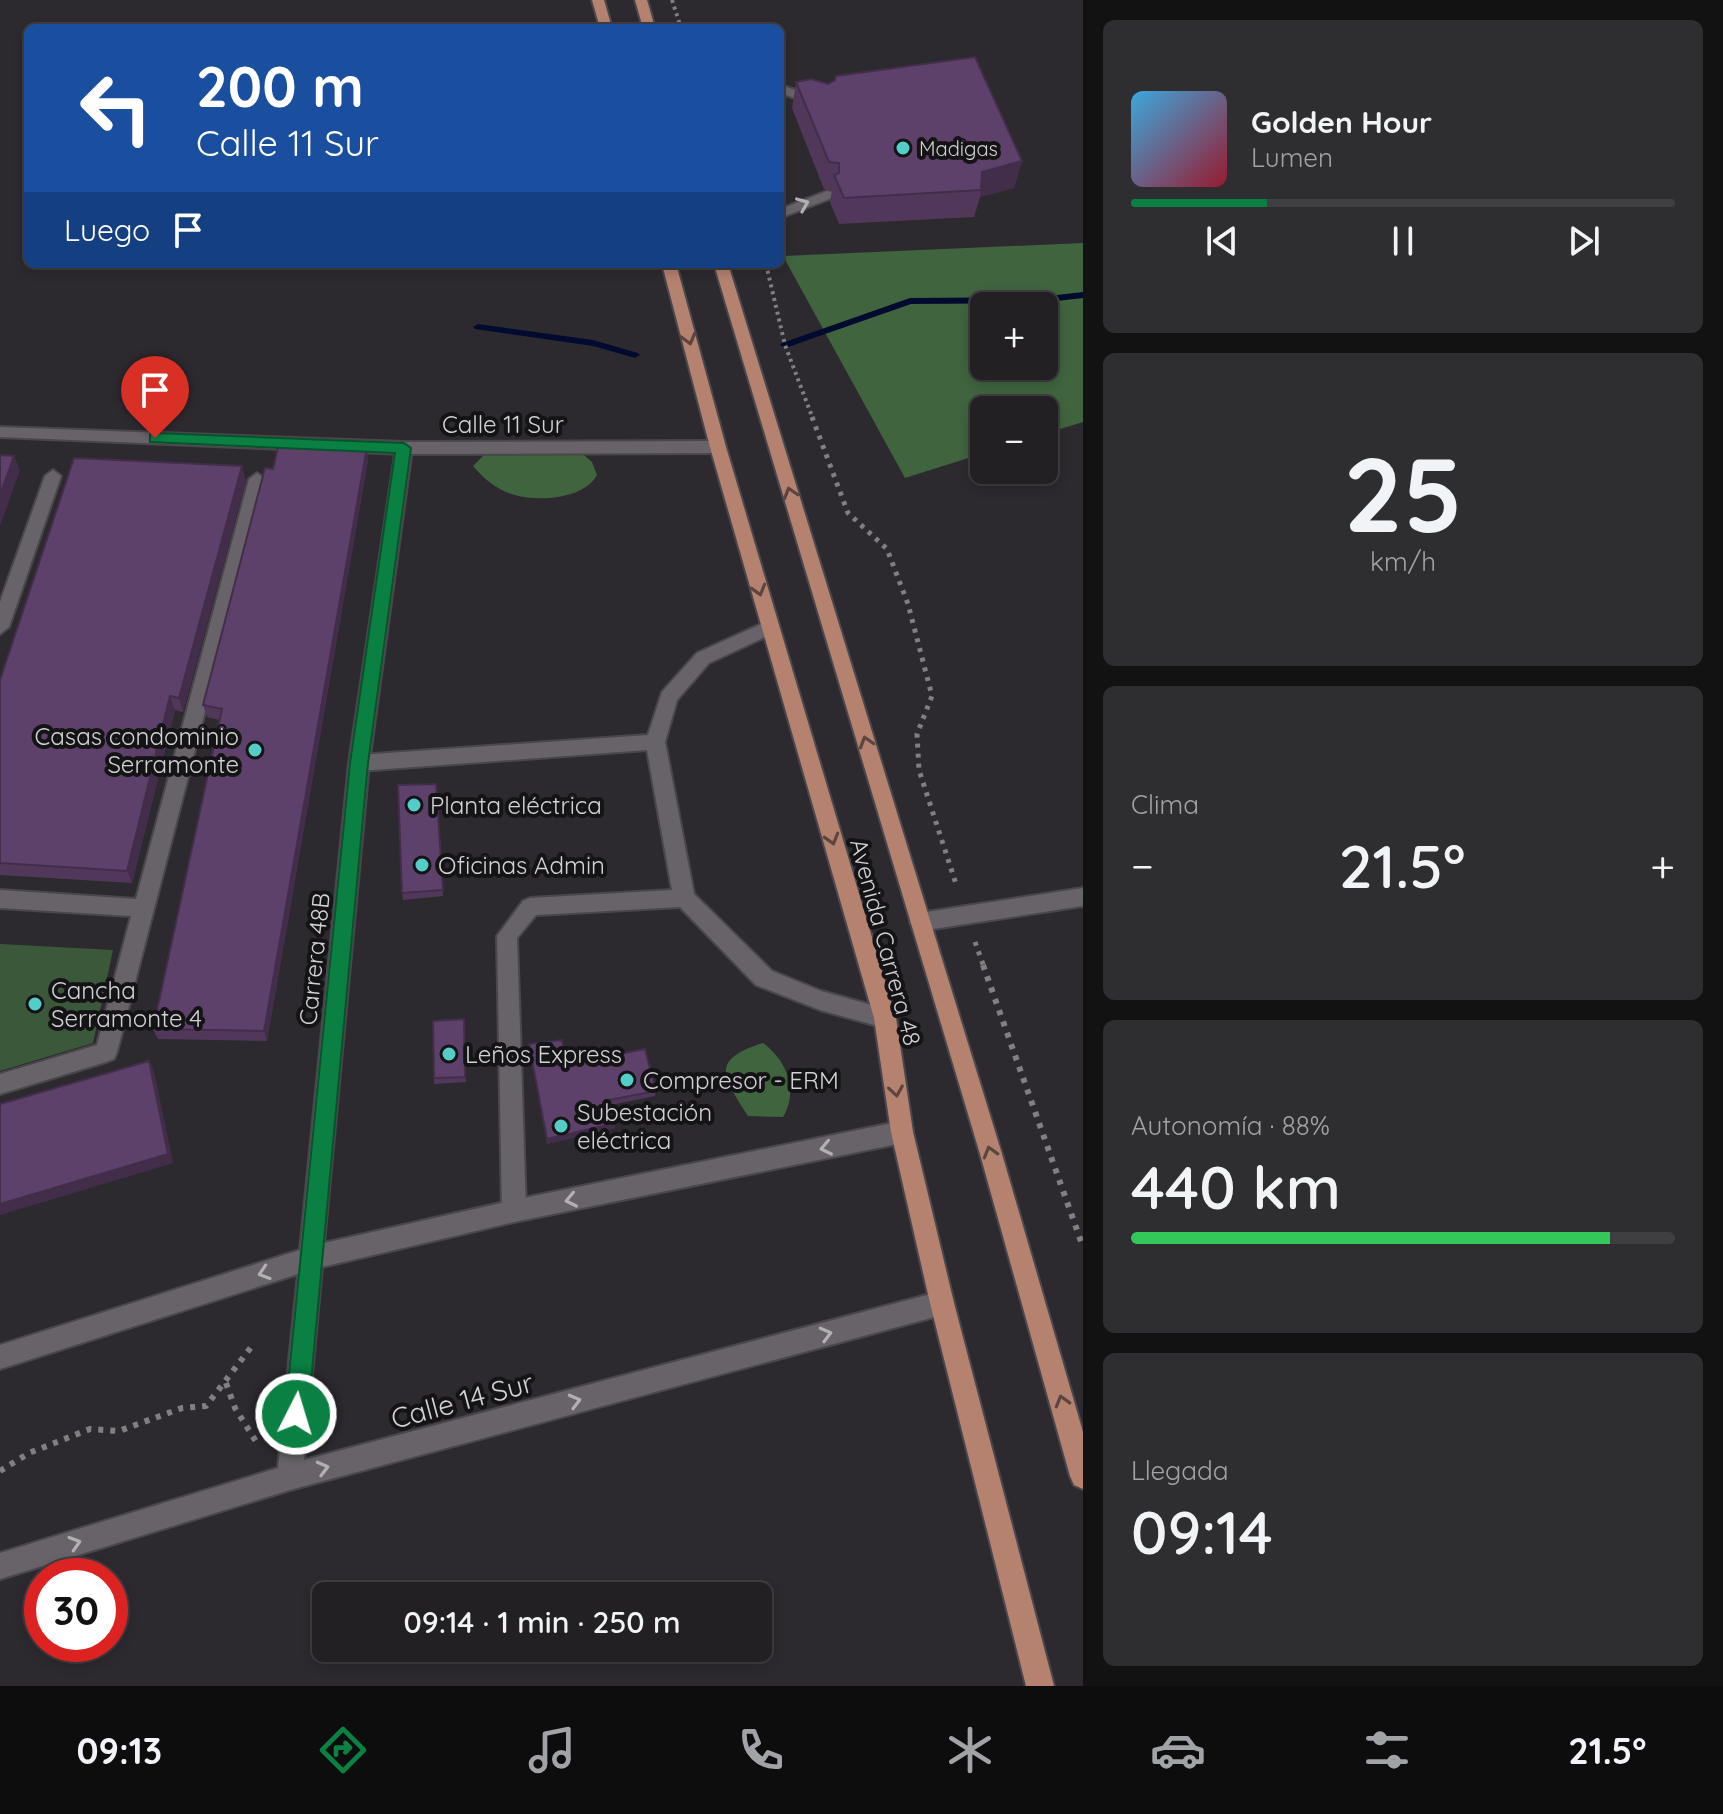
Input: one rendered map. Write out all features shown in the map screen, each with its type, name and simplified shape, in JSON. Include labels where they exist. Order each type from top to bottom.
[{"type":"main road","points":[[598,0],[605,24]]},
{"type":"main road","points":[[641,0],[648,24]]},
{"type":"main road","name":"Avenida Carrera 48","points":[[670,268],[718,447],[885,1018],[902,1132],[942,1303],[1040,1686]]},
{"type":"main road","name":"Avenida Carrera 48","points":[[722,268],[1083,1476]]},
{"type":"street","points":[[784,90],[822,104]]},
{"type":"street","points":[[784,212],[827,195]]},
{"type":"street","name":"Calle 11 Sur","points":[[0,432],[404,448],[718,447]]},
{"type":"street","name":"Carrera 48B","points":[[290,1477],[359,763],[404,448]]},
{"type":"street","points":[[0,627],[53,476]]},
{"type":"street","points":[[0,1084],[106,1052],[257,479]]},
{"type":"street","points":[[770,627],[703,658],[669,697],[655,742],[684,898],[764,978],[820,1000],[885,1018]]},
{"type":"street","points":[[359,763],[655,742]]},
{"type":"street","points":[[920,922],[1083,897]]},
{"type":"street","points":[[514,1211],[507,936],[530,907],[684,898]]},
{"type":"street","points":[[0,899],[142,908]]},
{"type":"street","points":[[0,1357],[311,1258],[514,1211],[902,1132]]},
{"type":"street","name":"Calle 14 Sur","points":[[0,1566],[290,1477],[942,1303]]},
{"type":"path","points":[[672,0],[680,24]]},
{"type":"path","points":[[767,268],[785,345],[848,513],[887,549],[908,604],[932,696],[917,734],[919,770],[966,915],[1083,1247]]},
{"type":"path","points":[[0,1471],[29,1453],[90,1429],[119,1431],[182,1408],[206,1406],[252,1346]]},
{"type":"path","points":[[226,1382],[235,1408],[257,1443]]},
{"type":"green space","points":[[1083,243],[1083,422],[1058,430],[1058,396],[970,396],[970,457],[905,478],[784,256]]},
{"type":"green space","points":[[579,451],[592,462],[597,475],[582,489],[560,497],[536,498],[508,493],[491,484],[473,466],[484,455]]},
{"type":"green space","points":[[0,944],[113,950],[93,1043],[0,1071]]},
{"type":"green space","points":[[763,1043],[778,1058],[788,1077],[790,1097],[783,1117],[748,1116],[728,1081],[726,1072],[734,1056]]},
{"type":"building","name":"Madigas","points":[[975,57],[1022,161],[982,172],[981,190],[844,198],[834,175],[839,173],[839,163],[829,162],[796,82],[811,79],[828,84],[836,76]]},
{"type":"building","name":"Casas condominio Serramonte","points":[[278,447],[367,447],[264,1031],[153,1029],[222,709],[203,705],[265,468],[273,469]]},
{"type":"building","points":[[0,455],[14,456],[0,495]]},
{"type":"building","points":[[74,458],[242,466],[179,698],[170,696],[127,871],[0,863],[0,680]]},
{"type":"building","points":[[436,784],[443,890],[402,893],[398,785]]},
{"type":"building","name":"Leños Express","points":[[464,1019],[465,1077],[434,1078],[433,1021]]},
{"type":"building","points":[[562,1040],[566,1064],[645,1049],[656,1091],[609,1100],[616,1123],[547,1139],[529,1044]]},
{"type":"building","points":[[149,1061],[168,1154],[0,1204],[0,1104]]},
{"type":"waterway","points":[[785,345],[910,301],[1039,300],[1083,295]]},
{"type":"waterway","points":[[478,327],[593,343],[635,355]]},
{"type":"place","name":"Madigas","points":[[903,148]]},
{"type":"place","name":"Casas condominio Serramonte","points":[[255,750]]},
{"type":"place","name":"Planta eléctrica","points":[[414,805]]},
{"type":"place","name":"Oficinas Admin","points":[[422,865]]},
{"type":"place","name":"Cancha Serramonte 4","points":[[35,1004]]},
{"type":"place","name":"Leños Express","points":[[449,1054]]},
{"type":"place","name":"Compresor - ERM","points":[[627,1080]]},
{"type":"place","name":"Subestación eléctrica","points":[[561,1126]]},
{"type":"route","points":[[155,438],[404,448],[359,763],[296,1414]]}]
